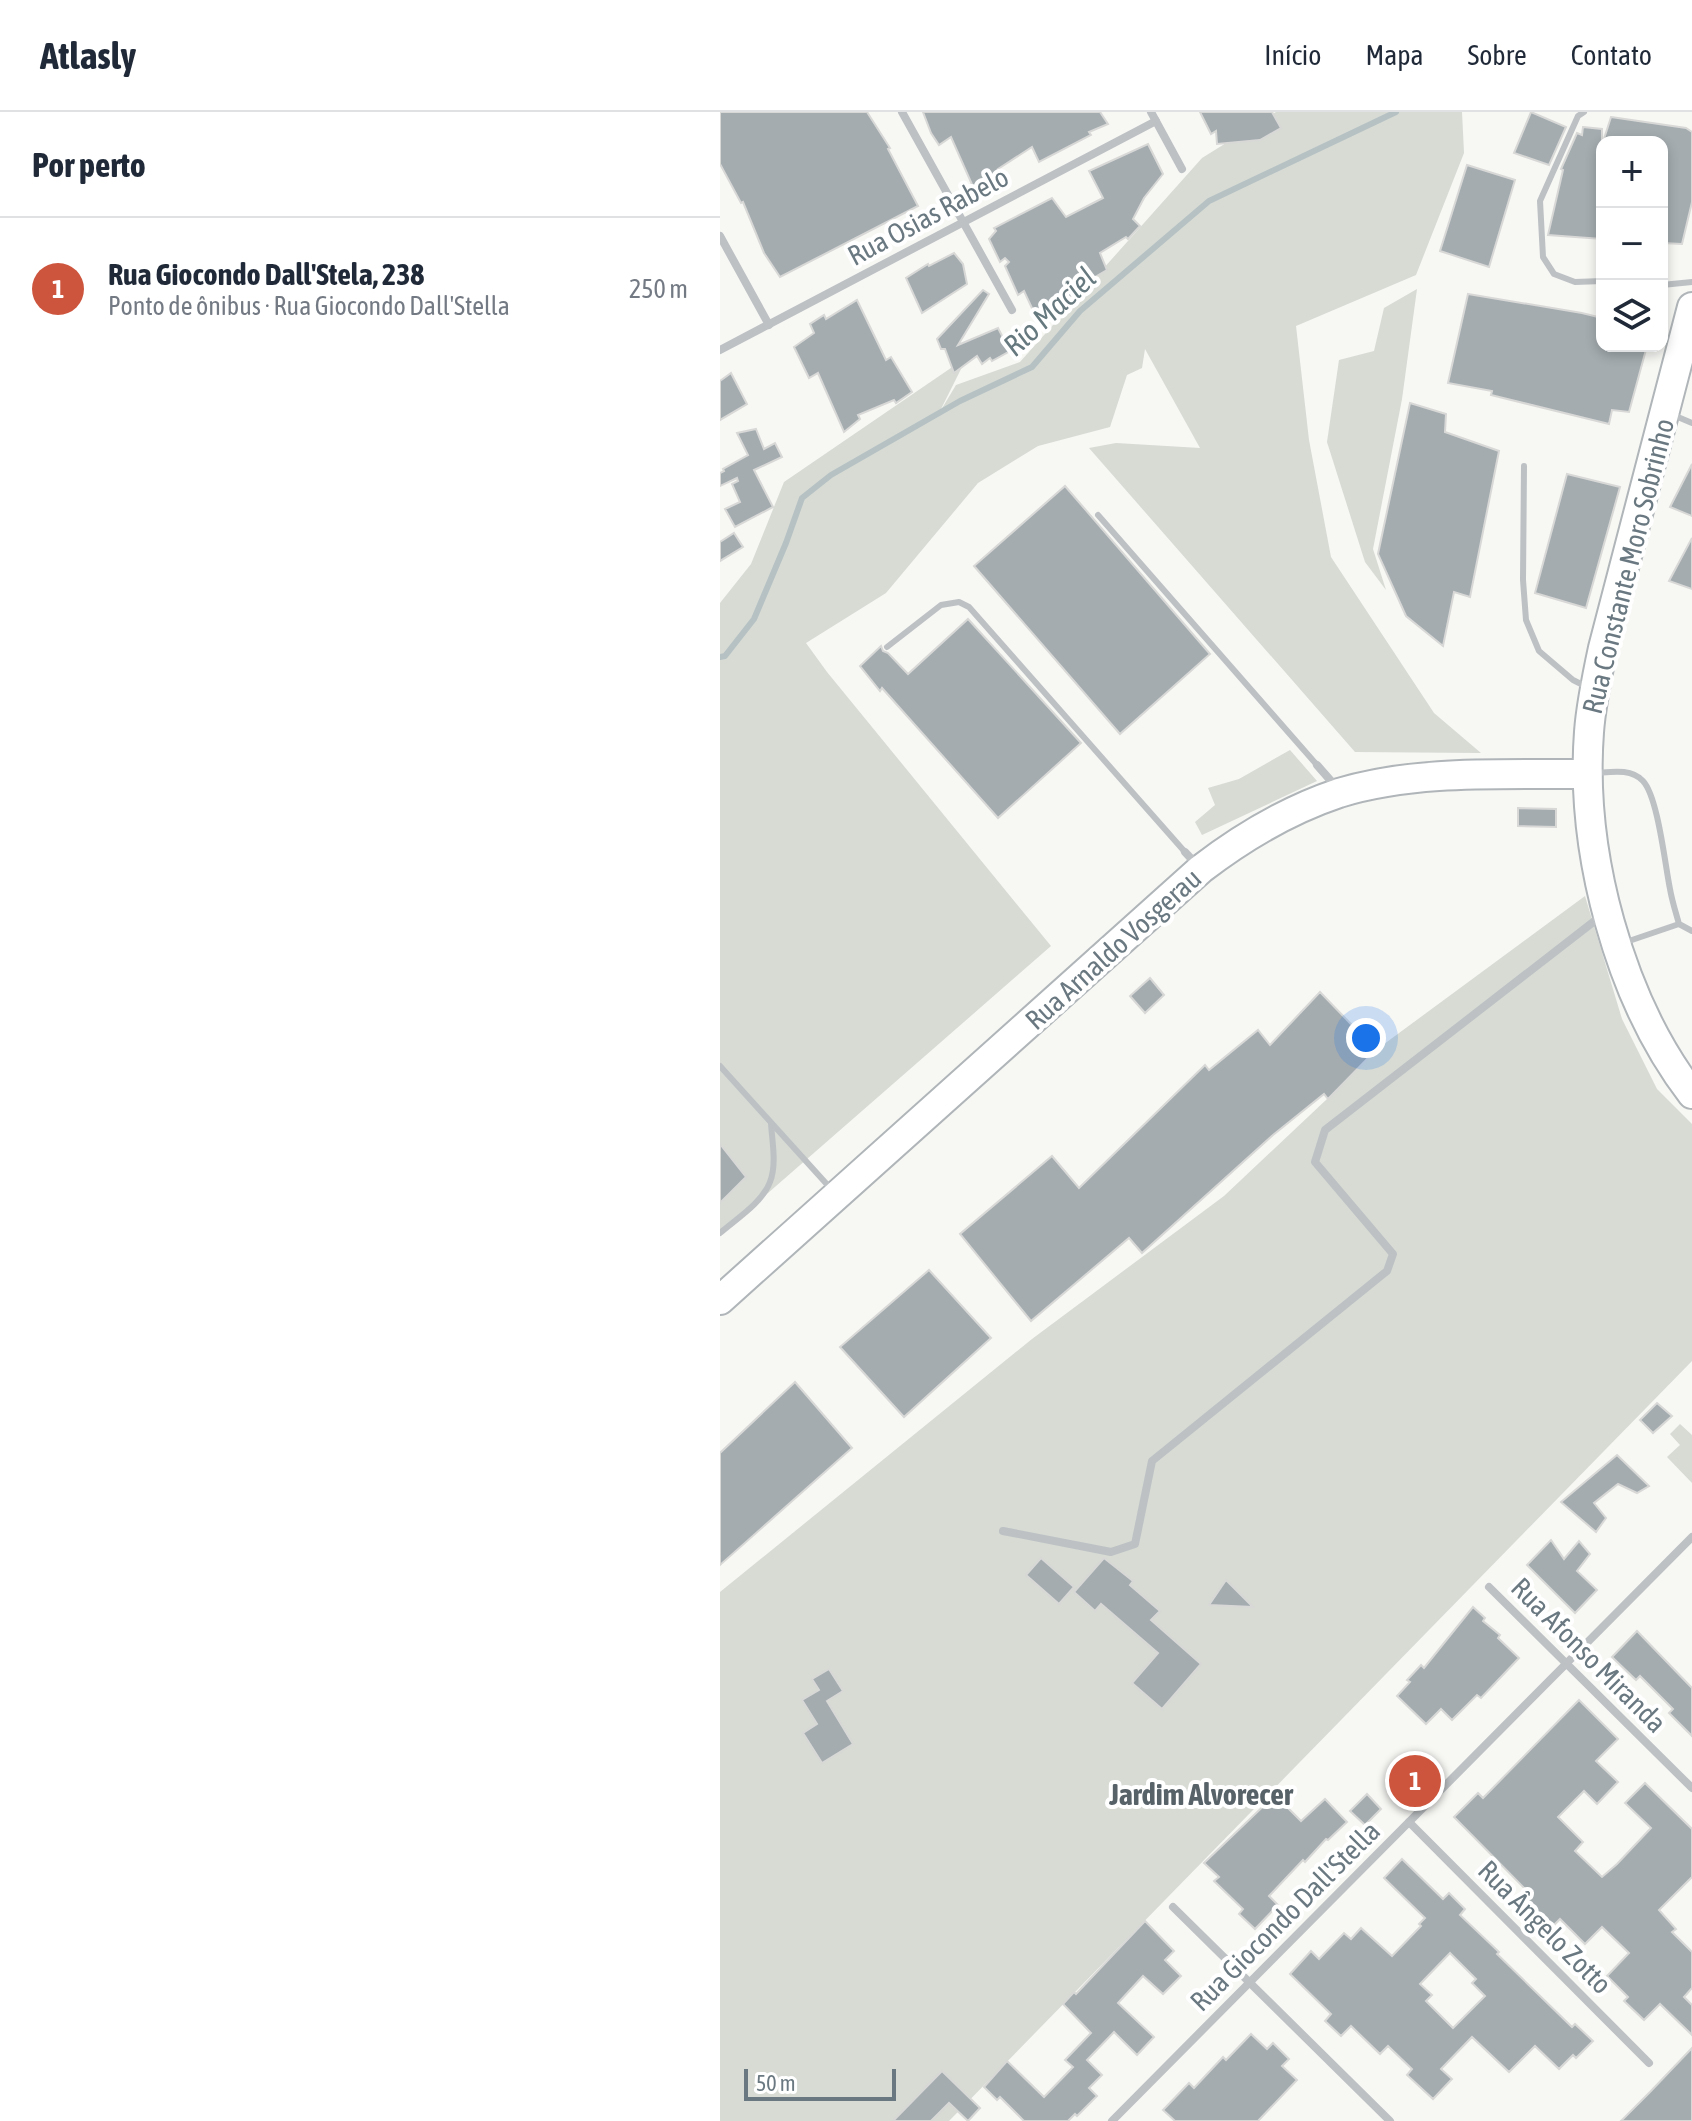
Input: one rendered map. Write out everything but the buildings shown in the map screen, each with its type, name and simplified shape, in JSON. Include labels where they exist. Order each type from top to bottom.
[{"type":"street","points":[[902,112],[1012,310]]},
{"type":"street","points":[[1151,112],[1182,169]]},
{"type":"street","name":"Rua Osias Rabelo","points":[[720,350],[1156,121]]},
{"type":"street","points":[[720,236],[769,325]]},
{"type":"street","name":"Rua Constante Moro Sobrinho","points":[[1692,307],[1603,648],[1594,690],[1587,774],[1597,866],[1618,945],[1649,1027],[1692,1094]]},
{"type":"street","points":[[1317,765],[1341,793]]},
{"type":"street","name":"Rua Arnaldo Vosgerau","points":[[720,1300],[837,1195],[1193,860],[1234,844],[1268,823],[1306,806],[1341,793],[1392,781],[1444,776],[1587,774]]},
{"type":"street","points":[[1003,1531],[1111,1552],[1135,1544],[1152,1461],[1387,1271],[1393,1254],[1315,1162],[1325,1130],[1608,911]]},
{"type":"street","name":"Rua Giocondo Dall'Stella","points":[[1112,2121],[1692,1537]]},
{"type":"street","name":"Rua Afonso Miranda","points":[[1489,1587],[1692,1788]]},
{"type":"street","name":"Rua Ângelo Zotto","points":[[1409,1822],[1649,2063]]},
{"type":"street","points":[[1173,1907],[1390,2121]]},
{"type":"lane","points":[[1584,112],[1578,116],[1540,201],[1543,257],[1554,274],[1575,282],[1596,281]]},
{"type":"lane","points":[[1668,284],[1692,282]]},
{"type":"lane","points":[[1666,412],[1692,423]]},
{"type":"lane","points":[[1524,466],[1523,580],[1526,620],[1539,651],[1573,680],[1594,690]]},
{"type":"lane","points":[[1098,515],[1317,765]]},
{"type":"lane","points":[[887,647],[941,605],[959,602],[969,607],[1193,860]]},
{"type":"lane","points":[[1587,774],[1620,772],[1633,774],[1644,782],[1657,814],[1670,893],[1679,924],[1692,931]]},
{"type":"lane","points":[[1618,945],[1679,924]]},
{"type":"lane","points":[[720,1066],[837,1195]]},
{"type":"lane","points":[[720,1233],[760,1197],[770,1181],[773,1161],[771,1123]]},
{"type":"shaded area","points":[[1276,112],[1462,112],[1464,153],[1416,275],[1296,326],[1309,440],[1331,557],[1434,713],[1481,753],[1355,752],[1089,448],[1116,443],[1200,448],[1145,349],[1142,368],[1127,375],[1110,427],[1038,446],[978,483],[886,593],[806,643],[1051,946],[720,1235],[720,603],[751,564],[784,482],[967,357],[938,415],[956,385],[1020,362],[1202,158]]},
{"type":"shaded area","points":[[1417,289],[1402,399],[1373,549],[1386,590],[1365,562],[1327,442],[1339,360],[1374,351],[1384,308]]},
{"type":"shaded area","points":[[1290,750],[1317,781],[1202,835],[1195,822],[1215,805],[1208,788],[1239,779]]},
{"type":"shaded area","points":[[1585,896],[1622,1019],[1657,1089],[1692,1124],[1692,1361],[949,2121],[720,2121],[720,1592],[1032,1339],[1224,1196],[1376,1050]]},
{"type":"shaded area","points":[[1680,1424],[1692,1435],[1692,1483],[1667,1457],[1680,1445],[1670,1434]]},
{"type":"waterway","name":"Rio Maciel","points":[[720,657],[725,656],[754,619],[802,498],[831,475],[960,401],[1032,367],[1080,311],[1209,201],[1396,112]]},
{"type":"place","name":"Rua Giocondo Dall'Stela, 238","points":[[1415,1781]]},
{"type":"district","name":"Jardim Alvorecer","points":[[1201,1795]]}]
